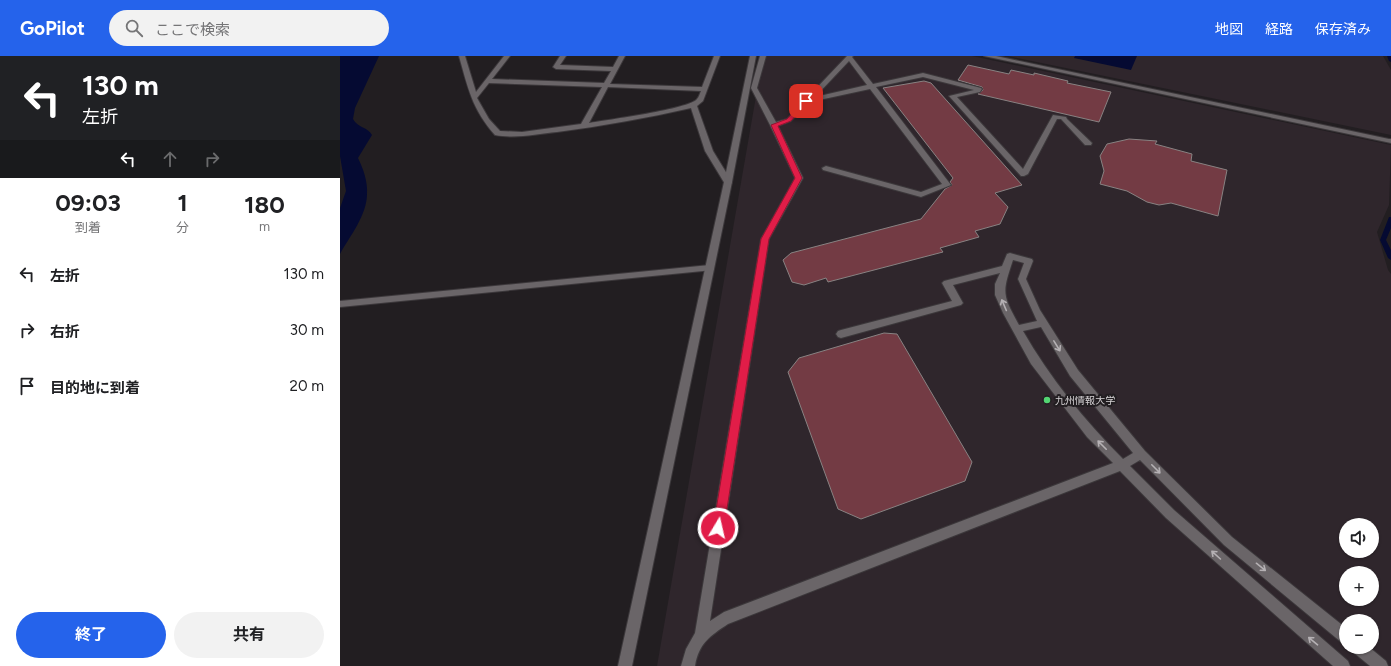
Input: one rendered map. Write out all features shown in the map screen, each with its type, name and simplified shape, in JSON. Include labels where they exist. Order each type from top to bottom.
[{"type":"street","points":[[462,56],[474,98],[486,120],[498,133],[522,134],[584,126],[660,113],[693,105],[700,100],[716,56]]},
{"type":"street","points":[[474,98],[507,56]]},
{"type":"street","points":[[563,56],[556,67],[616,69]]},
{"type":"street","points":[[584,126],[622,56]]},
{"type":"street","points":[[625,666],[710,268],[753,56]]},
{"type":"street","points":[[701,635],[765,239],[799,178],[774,125],[754,88],[763,56]]},
{"type":"street","points":[[774,125],[789,120],[850,56],[871,86],[947,185],[921,194],[826,168]]},
{"type":"street","points":[[987,56],[1389,141]]},
{"type":"street","points":[[806,101],[923,75],[980,88],[978,90],[952,96],[1024,174],[1055,116],[1064,118],[1064,120],[1088,143]]},
{"type":"street","points":[[487,81],[704,89]]},
{"type":"street","points":[[693,105],[709,151],[728,182]]},
{"type":"street","points":[[1339,631],[1228,541],[1141,454],[1074,373],[1036,312],[1022,279],[1029,261],[1010,256],[1000,284],[1000,296],[1035,361],[1091,434],[1170,514],[1343,666]]},
{"type":"street","points":[[340,304],[710,268]]},
{"type":"street","points":[[841,334],[958,303],[947,284],[1006,268]]},
{"type":"street","points":[[1017,329],[1043,323]]},
{"type":"street","points":[[688,666],[690,652],[701,635],[724,619],[1122,465],[1141,454]]},
{"type":"street","points":[[1366,654],[1381,666]]},
{"type":"shaded area","name":"九州情報大学","points":[[763,56],[972,56],[1391,145],[1389,205],[1377,232],[1388,270],[1391,274],[1391,666],[657,666]]},
{"type":"shaded area","points":[[1008,56],[1383,56],[1391,70],[1391,135]]},
{"type":"water","points":[[340,56],[379,56],[355,108],[353,119],[355,122],[368,130],[372,135],[358,158],[366,180],[366,202],[357,225],[340,254],[340,208],[346,191],[340,156]]},
{"type":"water","points":[[1075,56],[1137,56],[1131,70],[1074,58]]},
{"type":"building","points":[[968,65],[1009,74],[1011,70],[1034,75],[1034,73],[1068,81],[1067,83],[1111,92],[1099,122],[978,94],[983,90],[982,87],[958,80]]},
{"type":"building","points":[[924,81],[931,83],[1022,185],[995,193],[1008,207],[1000,224],[975,231],[979,237],[940,248],[943,252],[828,282],[826,278],[804,285],[792,282],[783,260],[791,253],[921,219],[945,189],[952,185],[950,182],[953,178],[883,88]]},
{"type":"building","points":[[1129,139],[1157,141],[1155,144],[1192,154],[1191,161],[1227,170],[1218,216],[1171,203],[1159,205],[1147,202],[1127,191],[1100,184],[1104,171],[1100,156],[1107,144]]},
{"type":"building","points":[[884,333],[897,334],[972,462],[965,481],[861,519],[838,509],[788,372],[799,358]]},
{"type":"waterway","points":[[1389,56],[1391,61]]},
{"type":"waterway","points":[[1391,219],[1383,240],[1391,258]]},
{"type":"place","name":"九州情報大学","points":[[1047,400]]},
{"type":"route","points":[[718,528],[765,239],[799,178],[774,125],[789,120],[806,101]]}]
